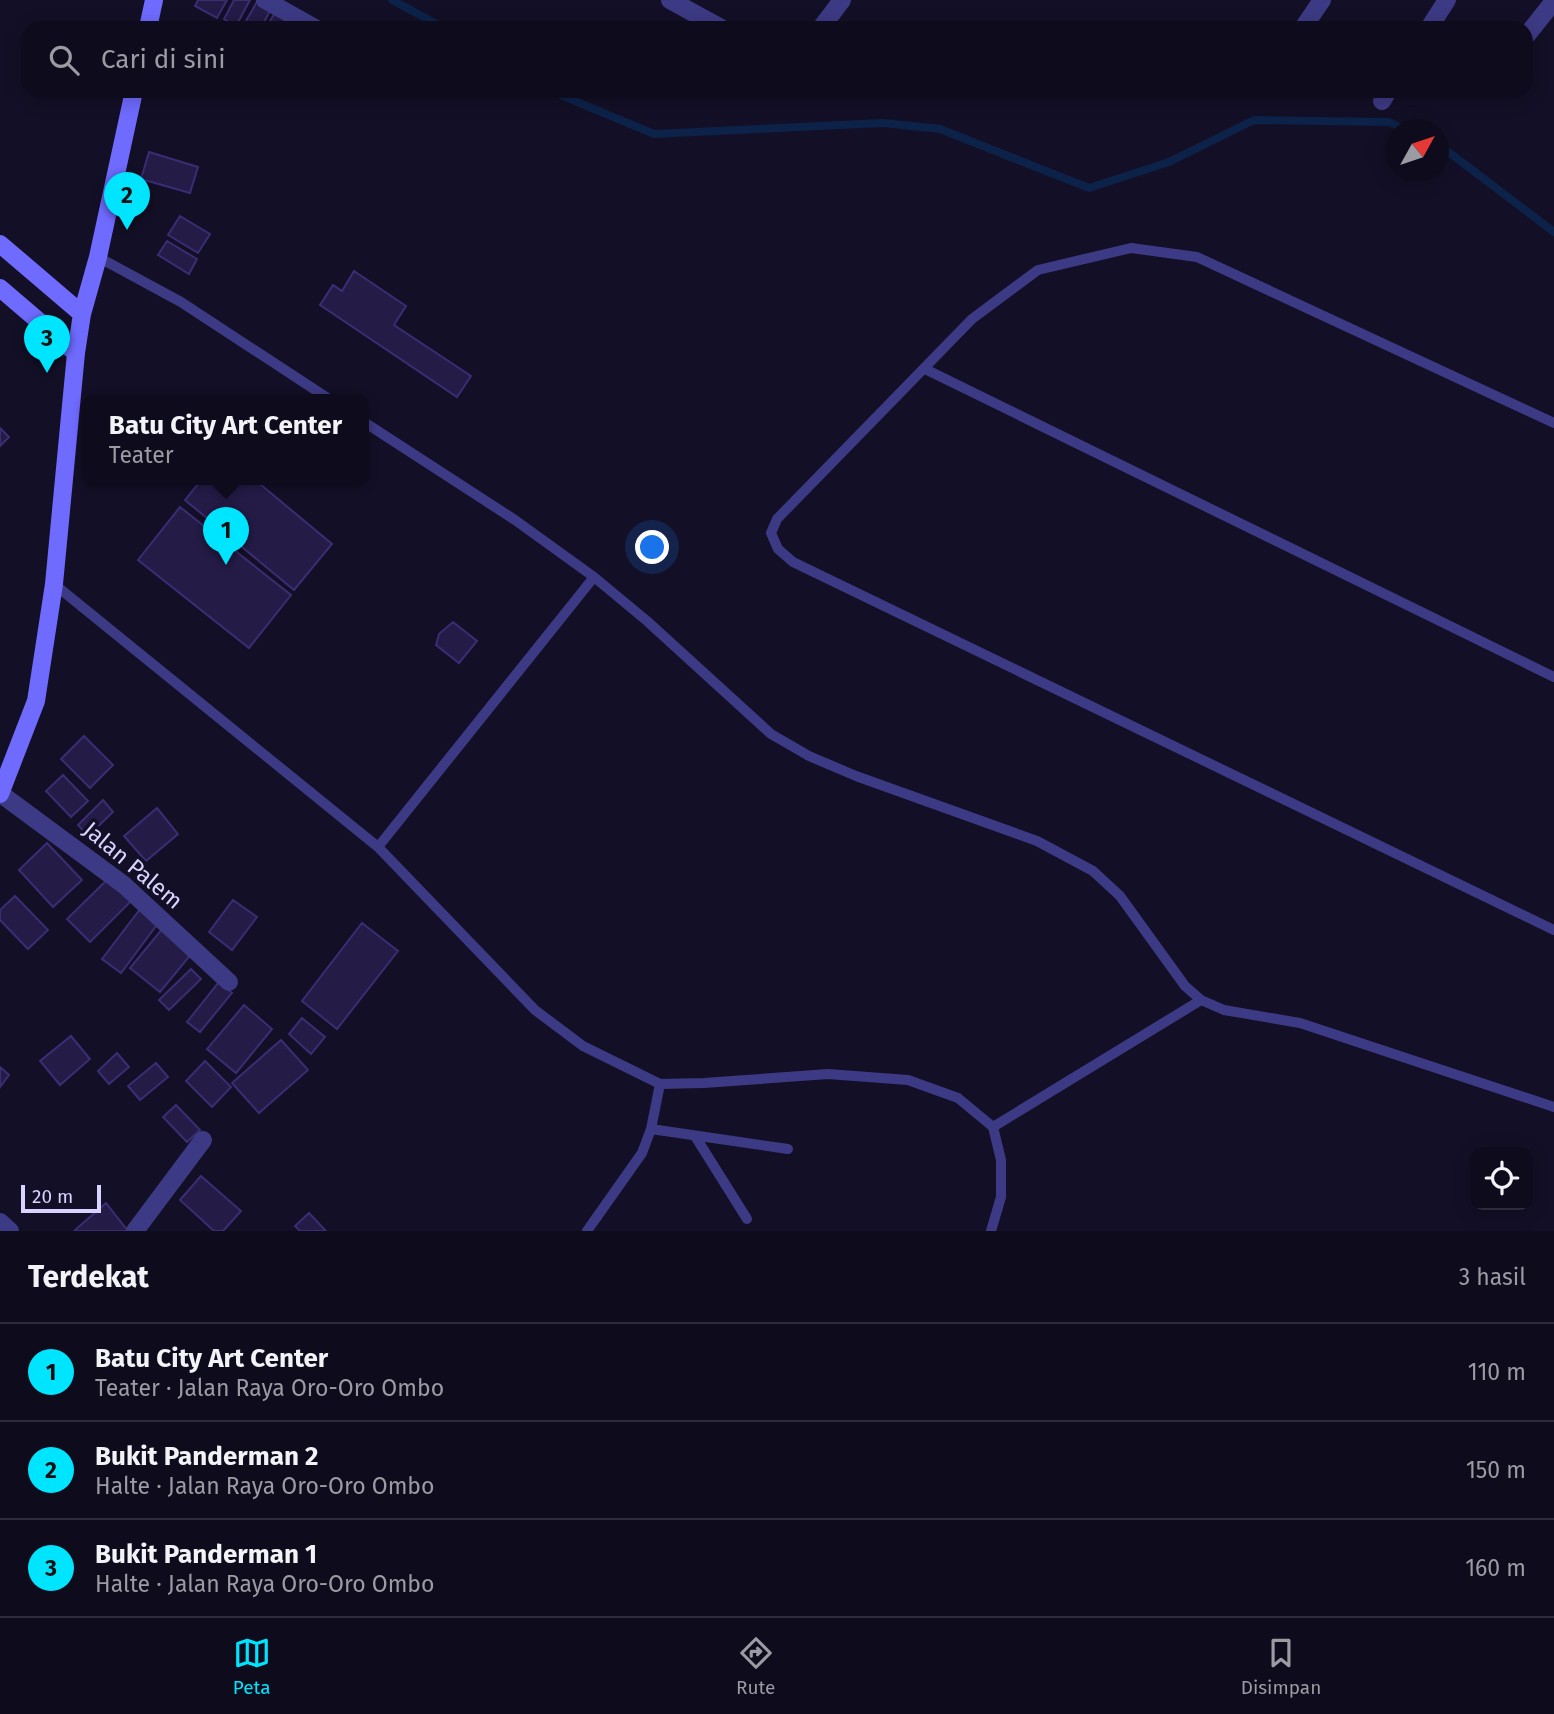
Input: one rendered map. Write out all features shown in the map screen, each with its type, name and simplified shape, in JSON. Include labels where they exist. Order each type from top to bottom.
[{"type":"main road","points":[[150,21],[154,0]]},
{"type":"main road","points":[[0,794],[36,701],[54,584],[82,314],[98,257],[132,98]]},
{"type":"main road","points":[[0,244],[82,314]]},
{"type":"main road","points":[[0,288],[76,353]]},
{"type":"street","points":[[265,0],[302,21]]},
{"type":"street","points":[[670,0],[708,21]]},
{"type":"street","points":[[826,21],[842,0]]},
{"type":"street","points":[[1308,21],[1322,0]]},
{"type":"street","points":[[1434,21],[1447,0]]},
{"type":"street","points":[[1533,28],[1554,1]]},
{"type":"street","name":"Jalan Palem","points":[[0,794],[41,821],[124,885],[229,982]]},
{"type":"street","points":[[135,1231],[203,1140]]},
{"type":"street","points":[[0,1222],[10,1231]]},
{"type":"lane","points":[[1554,423],[1197,257],[1131,248],[1038,271],[972,319],[777,519],[771,533],[778,549],[793,562],[1554,930]]},
{"type":"lane","points":[[98,257],[181,302],[321,394]]},
{"type":"lane","points":[[925,369],[1554,677]]},
{"type":"lane","points":[[369,425],[515,520],[594,577],[647,621],[771,734],[809,756],[856,776],[1037,841],[1093,871],[1120,896],[1185,986],[1201,1000],[1224,1010],[1300,1023],[1554,1107]]},
{"type":"lane","points":[[378,847],[594,577]]},
{"type":"lane","points":[[54,584],[378,847],[535,1010],[583,1046],[660,1084],[828,1074],[908,1080],[958,1098],[993,1127],[1001,1160],[1001,1197],[991,1231]]},
{"type":"lane","points":[[993,1127],[1201,1000]]},
{"type":"lane","points":[[587,1231],[642,1153],[651,1129],[660,1084]]},
{"type":"lane","points":[[651,1129],[788,1149]]},
{"type":"lane","points":[[695,1136],[747,1219]]},
{"type":"building","points":[[198,0],[227,0],[217,18],[195,6]]},
{"type":"building","points":[[234,0],[250,0],[239,21],[224,19]]},
{"type":"building","points":[[258,0],[272,7],[265,21],[246,21]]},
{"type":"building","points":[[277,9],[290,16],[287,21],[270,21]]},
{"type":"building","points":[[149,152],[198,167],[190,193],[141,179]]},
{"type":"building","points":[[180,216],[210,234],[198,253],[168,235]]},
{"type":"building","points":[[167,241],[197,259],[189,274],[158,255]]},
{"type":"building","points":[[354,271],[406,306],[394,325],[471,376],[457,397],[320,305],[333,285],[342,291]]},
{"type":"building","points":[[0,428],[9,437],[0,446]]},
{"type":"building","points":[[197,485],[261,485],[332,544],[294,590],[185,500]]},
{"type":"building","points":[[180,507],[291,595],[249,648],[138,560]]},
{"type":"building","points":[[453,622],[477,641],[459,663],[436,645],[439,634]]},
{"type":"building","points":[[84,736],[113,765],[90,788],[61,759]]},
{"type":"building","points":[[63,775],[88,801],[71,817],[46,791]]},
{"type":"building","points":[[103,800],[113,812],[88,836],[78,825]]},
{"type":"building","points":[[157,808],[178,834],[146,861],[124,836]]},
{"type":"building","points":[[47,843],[82,880],[53,907],[19,870]]},
{"type":"building","points":[[109,878],[132,900],[90,942],[67,919]]},
{"type":"building","points":[[15,896],[48,930],[28,949],[0,920],[0,910]]},
{"type":"building","points":[[233,900],[257,917],[232,950],[209,932]]},
{"type":"building","points":[[141,908],[159,922],[121,973],[102,959]]},
{"type":"building","points":[[362,923],[398,951],[337,1029],[302,1001]]},
{"type":"building","points":[[163,928],[193,952],[160,992],[130,968]]},
{"type":"building","points":[[191,969],[201,979],[169,1010],[159,1000]]},
{"type":"building","points":[[219,982],[232,993],[200,1032],[187,1022]]},
{"type":"building","points":[[244,1005],[272,1029],[236,1073],[207,1049]]},
{"type":"building","points":[[302,1018],[325,1037],[311,1054],[289,1034]]},
{"type":"building","points":[[71,1036],[90,1059],[60,1085],[40,1061]]},
{"type":"building","points":[[281,1040],[308,1070],[259,1113],[232,1083]]},
{"type":"building","points":[[117,1053],[129,1067],[109,1084],[98,1071]]},
{"type":"building","points":[[205,1061],[231,1087],[212,1107],[186,1081]]},
{"type":"building","points":[[156,1063],[168,1077],[140,1100],[128,1086]]},
{"type":"building","points":[[0,1067],[9,1075],[0,1087]]},
{"type":"building","points":[[176,1105],[200,1130],[187,1142],[163,1117]]},
{"type":"building","points":[[201,1176],[241,1211],[223,1231],[214,1231],[180,1200]]},
{"type":"building","points":[[106,1203],[128,1231],[74,1231]]},
{"type":"building","points":[[309,1213],[326,1231],[300,1231],[295,1226]]},
{"type":"waterway","points":[[392,0],[431,21]]},
{"type":"waterway","points":[[568,98],[654,134],[883,123],[940,129],[1089,188],[1169,162],[1254,120],[1386,122]]},
{"type":"waterway","points":[[1449,152],[1554,232]]},
{"type":"place","name":"Bukit Panderman 2","points":[[127,230]]},
{"type":"place","name":"Bukit Panderman 1","points":[[47,373]]},
{"type":"place","name":"Batu City Art Center","points":[[226,565]]}]
